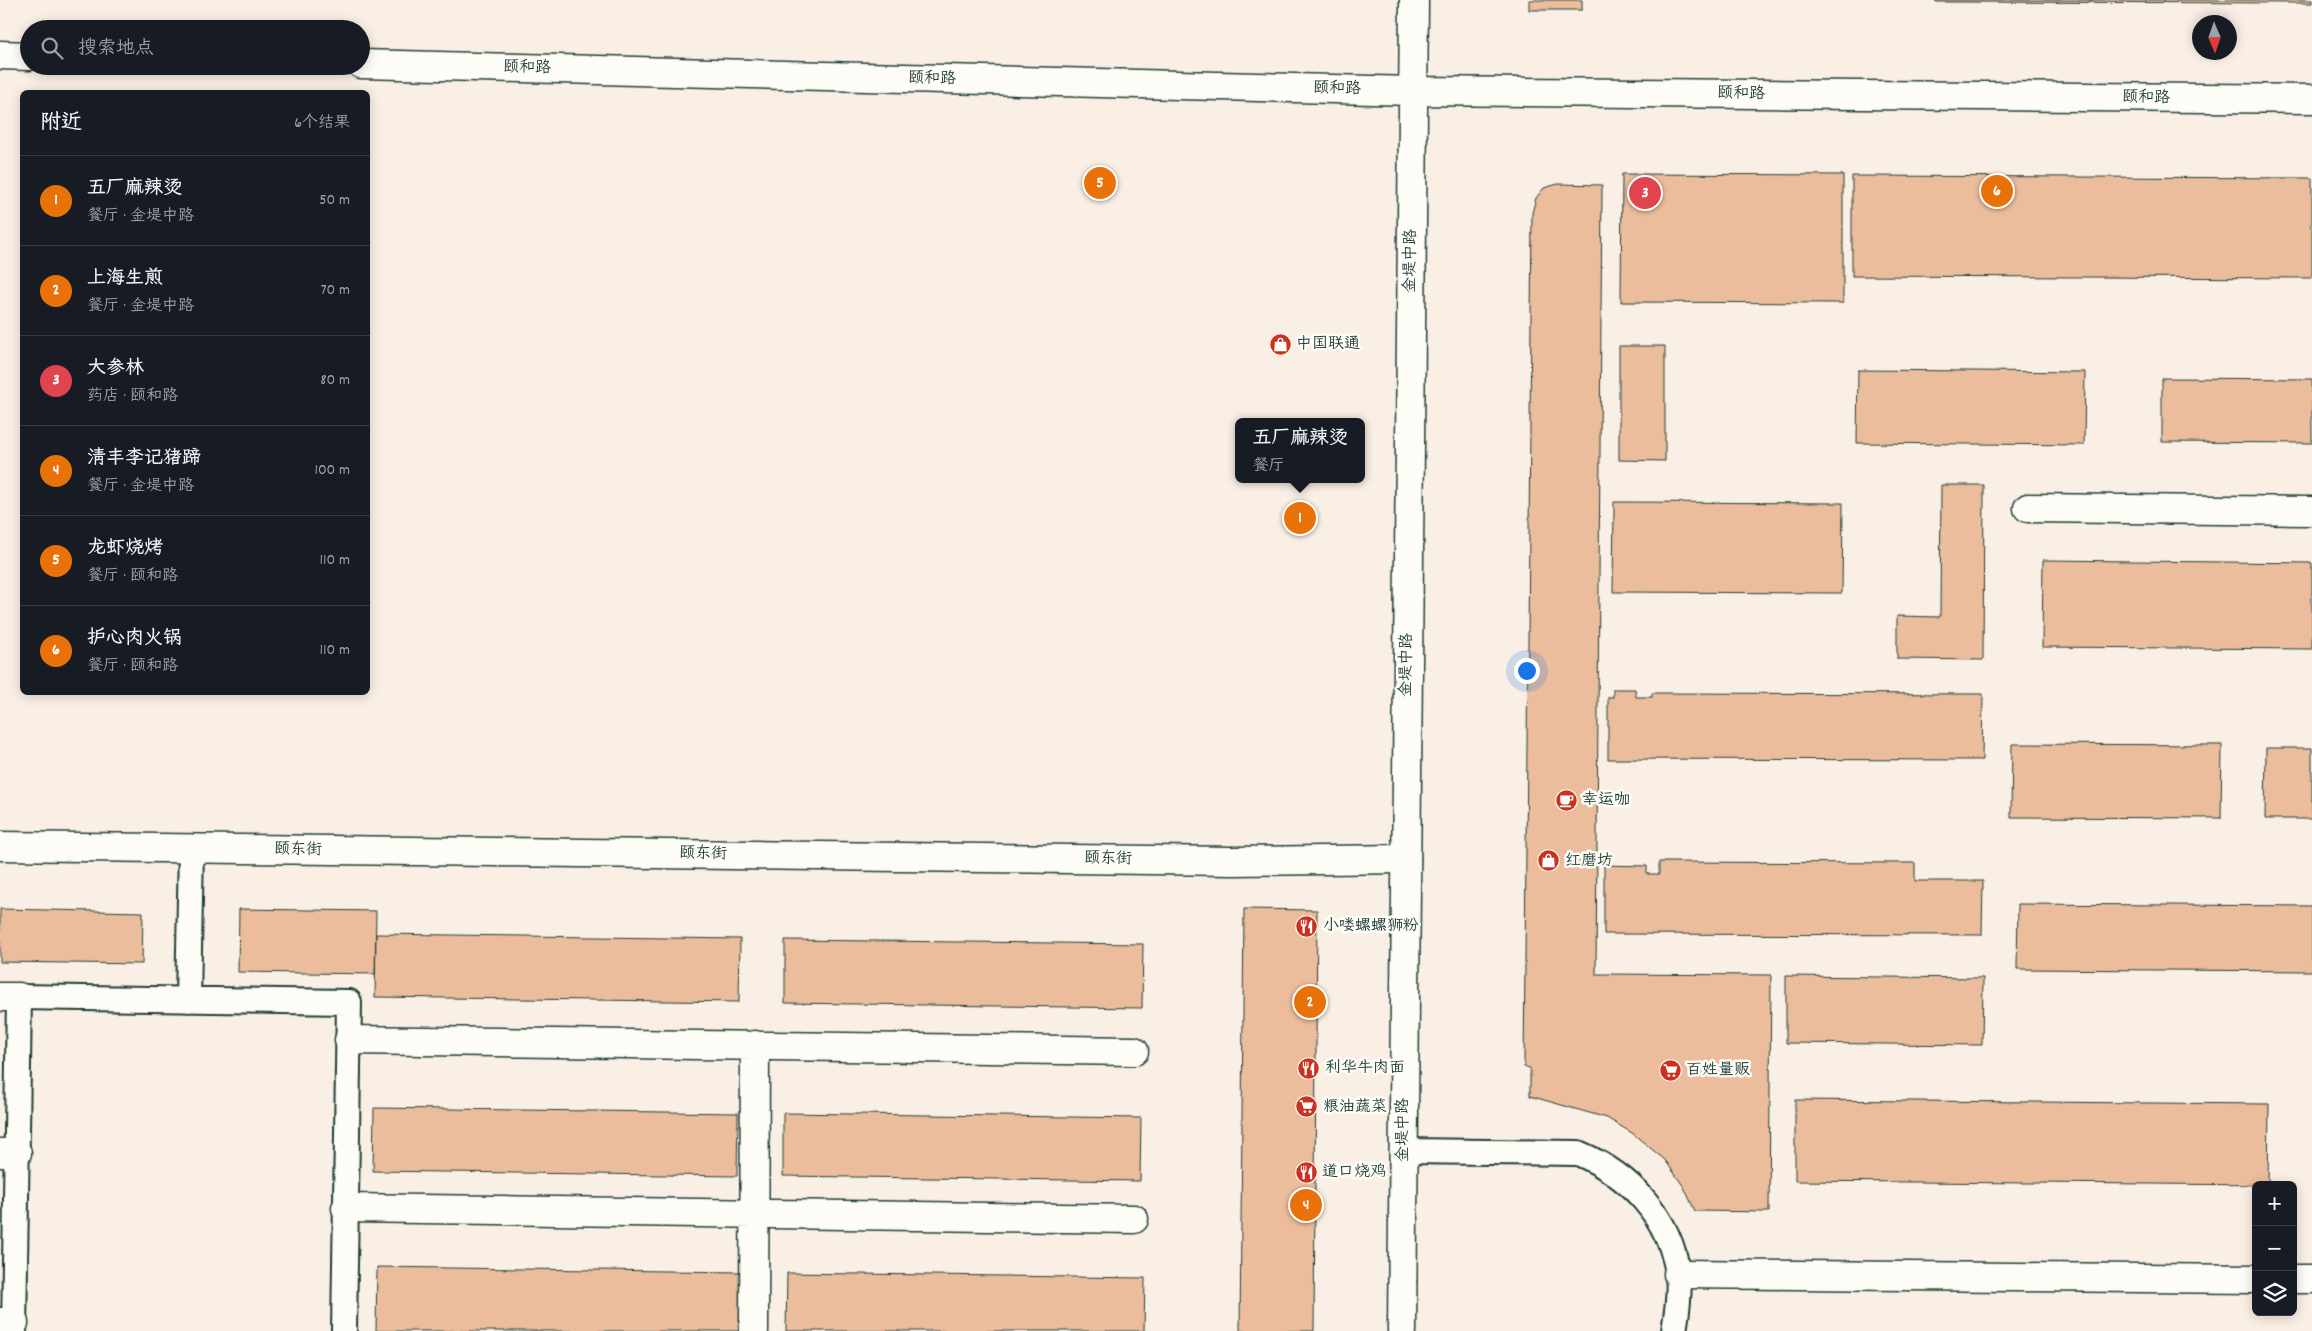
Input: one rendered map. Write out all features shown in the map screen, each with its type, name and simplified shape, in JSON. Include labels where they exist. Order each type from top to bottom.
[{"type":"street","name":"金堤中路","points":[[1402,1331],[1414,0]]},
{"type":"street","points":[[0,55],[20,56]]},
{"type":"street","name":"颐和路","points":[[370,64],[1413,90],[2312,99]]},
{"type":"street","points":[[2028,508],[2312,511]]},
{"type":"street","name":"颐东街","points":[[0,846],[1232,861],[1406,859]]},
{"type":"street","points":[[349,1040],[1134,1051]]},
{"type":"street","points":[[754,1045],[754,1331]]},
{"type":"street","points":[[346,1208],[1134,1219]]},
{"type":"street","points":[[1678,1274],[2252,1279]]},
{"type":"street","points":[[2297,1279],[2312,1279]]},
{"type":"lane","points":[[188,1000],[191,848]]},
{"type":"lane","points":[[9,1325],[8,1153],[10,997],[349,1002],[344,1331]]},
{"type":"lane","points":[[1403,1151],[1578,1153],[1599,1162],[1623,1177],[1643,1197],[1659,1220],[1671,1246],[1678,1274],[1679,1302],[1674,1331]]},
{"type":"building","points":[[1529,0],[1582,0],[1582,10],[1529,10]]},
{"type":"building","points":[[1936,0],[2312,0],[2312,3],[1936,2]]},
{"type":"building","points":[[1622,174],[1843,175],[1843,303],[1621,302]]},
{"type":"building","points":[[1852,176],[2312,178],[2312,278],[1852,276]]},
{"type":"building","points":[[1558,184],[1602,185],[1596,974],[1771,975],[1769,1212],[1695,1211],[1684,1187],[1665,1160],[1632,1133],[1607,1118],[1530,1096],[1530,1068],[1524,1067],[1532,213],[1536,198],[1544,188]]},
{"type":"building","points":[[1619,346],[1665,346],[1665,461],[1619,460]]},
{"type":"building","points":[[1858,370],[2085,372],[2084,445],[1857,443]]},
{"type":"building","points":[[2162,378],[2312,379],[2312,443],[2162,442]]},
{"type":"building","points":[[1941,485],[1984,485],[1983,660],[1897,659],[1897,616],[1940,617]]},
{"type":"building","points":[[1614,502],[1843,503],[1842,593],[1613,592]]},
{"type":"building","points":[[2043,560],[2312,563],[2312,649],[2042,647]]},
{"type":"building","points":[[1613,689],[1635,689],[1636,697],[1652,697],[1652,693],[1983,694],[1982,760],[1608,759],[1608,697],[1613,697]]},
{"type":"building","points":[[2012,744],[2222,745],[2221,818],[2011,817]]},
{"type":"building","points":[[2266,748],[2312,748],[2312,819],[2265,819]]},
{"type":"building","points":[[1659,862],[1915,863],[1915,881],[1983,881],[1982,935],[1604,934],[1604,865],[1647,866],[1647,874],[1659,874]]},
{"type":"building","points":[[2018,904],[2312,906],[2312,971],[2017,969]]},
{"type":"building","points":[[0,909],[143,912],[142,964],[0,962]]},
{"type":"building","points":[[239,909],[376,911],[375,974],[238,972]]},
{"type":"building","points":[[1244,909],[1317,910],[1314,1331],[1240,1331]]},
{"type":"building","points":[[376,934],[740,939],[739,1002],[375,997]]},
{"type":"building","points":[[785,940],[1143,944],[1142,1008],[785,1003]]},
{"type":"building","points":[[1786,976],[1983,978],[1982,1045],[1786,1043]]},
{"type":"building","points":[[1795,1100],[2269,1104],[2268,1181],[2252,1181],[2252,1185],[1795,1181]]},
{"type":"building","points":[[374,1108],[738,1113],[737,1176],[373,1171]]},
{"type":"building","points":[[783,1113],[1141,1118],[1140,1181],[783,1176]]},
{"type":"building","points":[[377,1267],[741,1272],[741,1331],[376,1331]]},
{"type":"building","points":[[787,1273],[1145,1278],[1144,1331],[786,1331]]},
{"type":"place","name":"龙虾烧烤","points":[[1100,183]]},
{"type":"place","name":"护心肉火锅","points":[[1997,191]]},
{"type":"place","name":"大参林","points":[[1645,193]]},
{"type":"place","name":"中国联通","points":[[1280,344]]},
{"type":"place","name":"五厂麻辣烫","points":[[1300,518]]},
{"type":"place","name":"幸运咖","points":[[1566,800]]},
{"type":"place","name":"红磨坊","points":[[1549,861]]},
{"type":"place","name":"小喽螺螺狮粉","points":[[1307,926]]},
{"type":"place","name":"上海生煎","points":[[1310,1002]]},
{"type":"place","name":"利华牛肉面","points":[[1309,1068]]},
{"type":"place","name":"百姓量贩","points":[[1670,1070]]},
{"type":"place","name":"粮油蔬菜","points":[[1307,1107]]},
{"type":"place","name":"道口烧鸡","points":[[1306,1172]]},
{"type":"place","name":"清丰李记猪蹄","points":[[1306,1205]]}]
